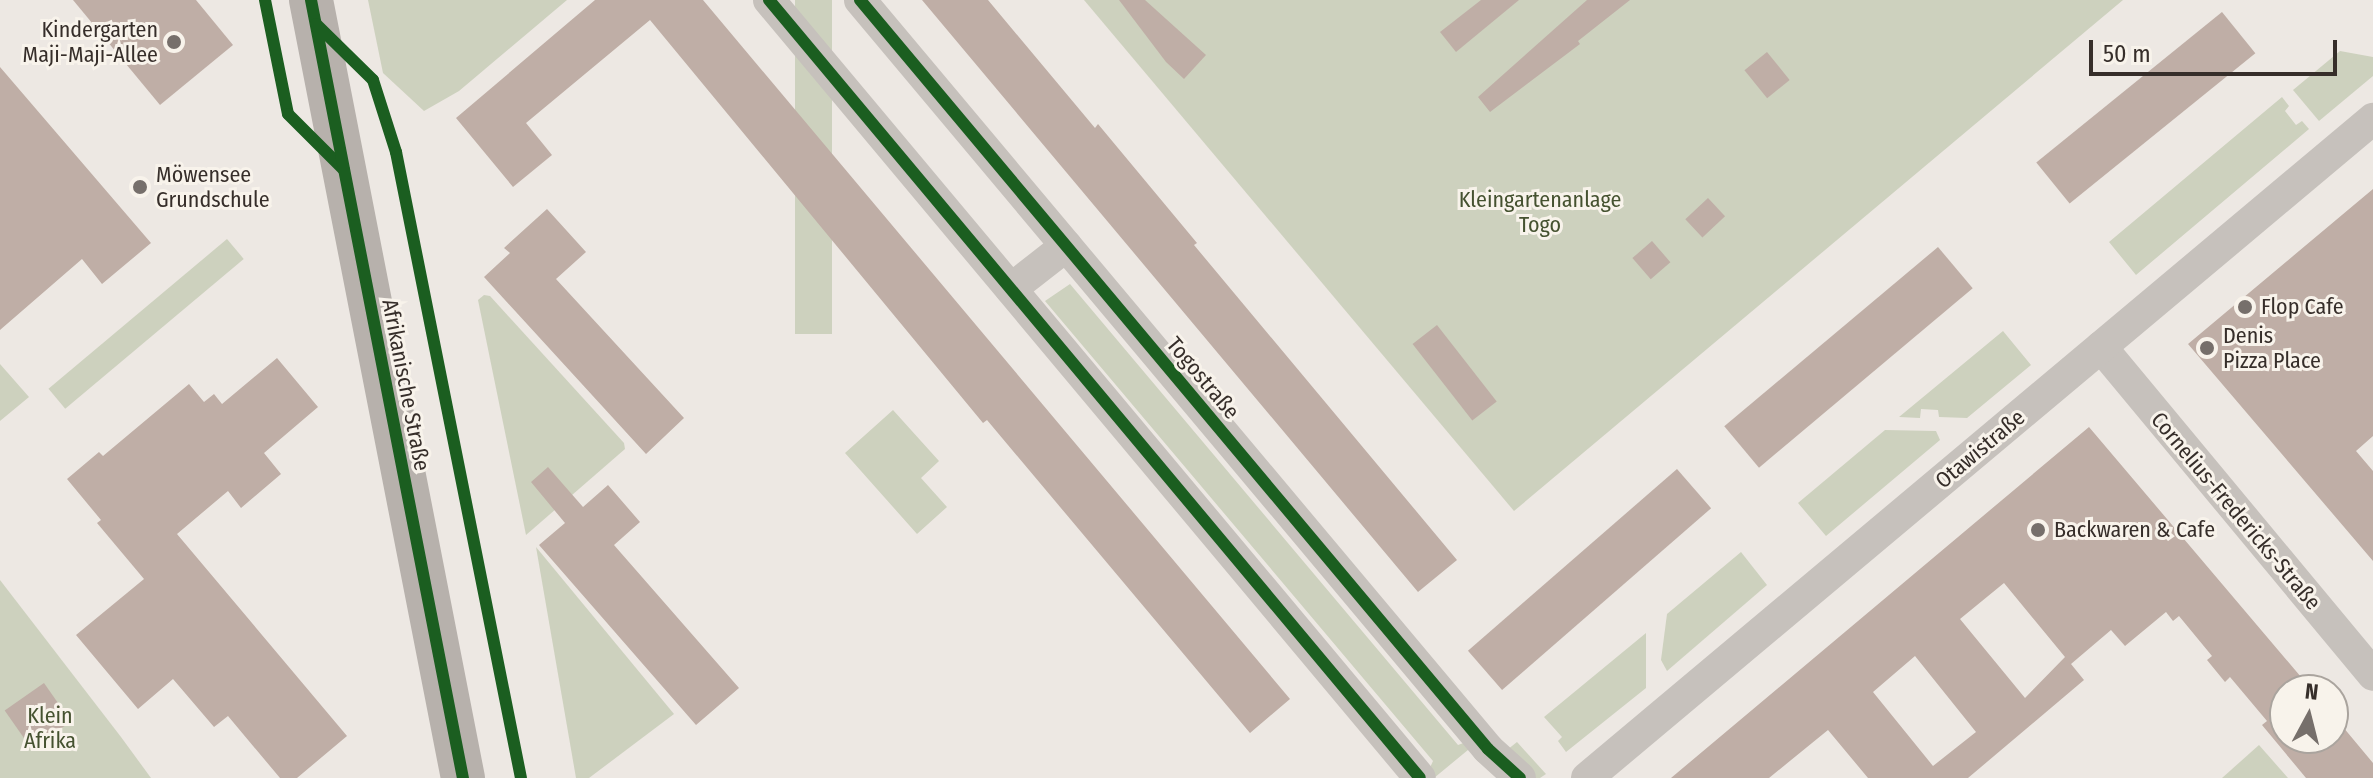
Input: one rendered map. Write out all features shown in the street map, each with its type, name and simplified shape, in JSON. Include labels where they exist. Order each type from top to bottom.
[{"type":"street","name":"Afrikanische Straße","points":[[311,0],[463,778]]},
{"type":"street","points":[[769,0],[1420,778]]},
{"type":"street","name":"Togostraße","points":[[860,0],[1488,749],[1520,778]]},
{"type":"street","name":"Otawistraße","points":[[1587,778],[2373,119]]},
{"type":"street","points":[[1011,289],[1066,246]]},
{"type":"street","name":"Cornelius-Fredericks-Straße","points":[[2101,347],[2373,675]]},
{"type":"green space","points":[[368,0],[567,0],[459,91],[424,111],[383,73]]},
{"type":"green space","points":[[795,0],[832,0],[832,334],[795,334]]},
{"type":"green space","name":"Kleingartenanlage Togo","points":[[1084,0],[2123,0],[1514,511]]},
{"type":"green space","points":[[2340,51],[2373,57],[2373,76],[2319,121],[2293,90]]},
{"type":"green space","points":[[2282,97],[2289,106],[2285,111],[2296,125],[2302,121],[2309,129],[2136,275],[2109,242]]},
{"type":"green space","points":[[227,239],[244,259],[65,409],[49,389]]},
{"type":"green space","points":[[1070,284],[1458,745],[1469,741],[1474,745],[1434,778],[1428,772],[1433,761],[1045,301]]},
{"type":"green space","points":[[484,295],[490,296],[624,443],[625,449],[526,535],[478,300]]},
{"type":"green space","points":[[2003,331],[2031,365],[1967,418],[1939,417],[1938,410],[1921,409],[1920,418],[1899,417]]},
{"type":"green space","points":[[0,364],[29,397],[0,421]]},
{"type":"green space","points":[[893,410],[939,461],[921,478],[947,507],[917,534],[845,453]]},
{"type":"green space","points":[[1885,430],[1936,431],[1940,440],[1826,536],[1798,503]]},
{"type":"green space","points":[[536,547],[674,714],[589,778],[576,778]]},
{"type":"green space","points":[[1741,552],[1767,585],[1667,671],[1661,660],[1667,614]]},
{"type":"green space","name":"Klein Afrika","points":[[0,580],[121,737],[151,778],[0,778]]},
{"type":"green space","points":[[1646,633],[1646,688],[1566,752],[1558,741],[1562,737],[1544,717]]},
{"type":"green space","points":[[1517,742],[1546,774],[1540,778],[1525,778],[1502,754]]},
{"type":"green space","points":[[2259,745],[2288,778],[2222,778]]},
{"type":"building","points":[[73,0],[196,0],[233,45],[160,105]]},
{"type":"building","points":[[595,0],[703,0],[1290,699],[1250,733],[987,420],[983,423],[650,20],[526,123],[552,155],[513,187],[456,118]]},
{"type":"building","points":[[922,0],[988,0],[1095,128],[1098,124],[1197,243],[1194,245],[1457,560],[1418,592]]},
{"type":"building","points":[[1119,0],[1145,0],[1206,55],[1184,79],[1166,62]]},
{"type":"building","points":[[1481,0],[1519,0],[1456,52],[1440,32]]},
{"type":"building","points":[[1587,0],[1630,0],[1578,41],[1580,44],[1490,112],[1478,97]]},
{"type":"building","points":[[2222,12],[2255,53],[2070,204],[2036,162]]},
{"type":"building","points":[[1767,52],[1790,80],[1767,98],[1744,70]]},
{"type":"building","points":[[0,67],[151,243],[102,284],[82,259],[0,330]]},
{"type":"building","points":[[2373,189],[2373,436],[2356,451],[2373,471],[2373,561],[2188,344]]},
{"type":"building","points":[[1708,198],[1725,216],[1702,237],[1685,219]]},
{"type":"building","points":[[547,209],[586,252],[556,279],[684,418],[646,454],[484,277],[510,253],[504,248]]},
{"type":"building","points":[[1652,241],[1670,262],[1651,279],[1632,258]]},
{"type":"building","points":[[1938,247],[1973,288],[1759,468],[1724,426]]},
{"type":"building","points":[[1437,325],[1497,401],[1472,421],[1413,344]]},
{"type":"building","points":[[277,358],[318,407],[264,453],[281,474],[241,508],[228,491],[177,534],[347,736],[297,778],[280,778],[228,716],[214,727],[173,679],[138,709],[76,635],[144,579],[97,523],[101,520],[67,479],[99,452],[103,456],[189,384],[204,402],[214,394],[222,404]]},
{"type":"building","points":[[2089,427],[2298,674],[2269,674],[2269,733],[2262,725],[2267,721],[2230,677],[2225,682],[2207,660],[2212,656],[2179,616],[2173,621],[2166,612],[2125,646],[2111,630],[2071,664],[2084,680],[1968,778],[1868,778],[1828,730],[1769,778],[1671,778]],"holes":[[[2004,583],[2065,657],[2025,698],[1960,619]],[[1915,656],[1976,732],[1933,766],[1873,692]]]},
{"type":"building","points":[[548,467],[583,507],[608,485],[640,522],[614,545],[739,688],[696,725],[539,545],[565,523],[531,482]]},
{"type":"building","points":[[1677,469],[1711,508],[1502,690],[1468,651]]},
{"type":"building","points":[[44,683],[71,722],[32,749],[5,711]]},
{"type":"building","points":[[2349,734],[2373,763],[2373,778],[2306,778],[2286,754],[2349,754]]},
{"type":"cycle path","points":[[265,0],[288,114],[344,170]]},
{"type":"cycle path","points":[[311,0],[463,778]]},
{"type":"cycle path","points":[[769,0],[1420,778]]},
{"type":"cycle path","points":[[860,0],[1488,749],[1520,778]]},
{"type":"cycle path","points":[[316,24],[373,80],[396,152],[521,778]]},
{"type":"place","name":"Kindergarten Maji-Maji-Allee","points":[[174,42]]},
{"type":"place","name":"Möwensee Grundschule","points":[[140,187]]},
{"type":"place","name":"Flop Cafe","points":[[2245,307]]},
{"type":"place","name":"Denis Pizza Place","points":[[2207,348]]},
{"type":"place","name":"Backwaren & Cafe","points":[[2038,530]]}]
